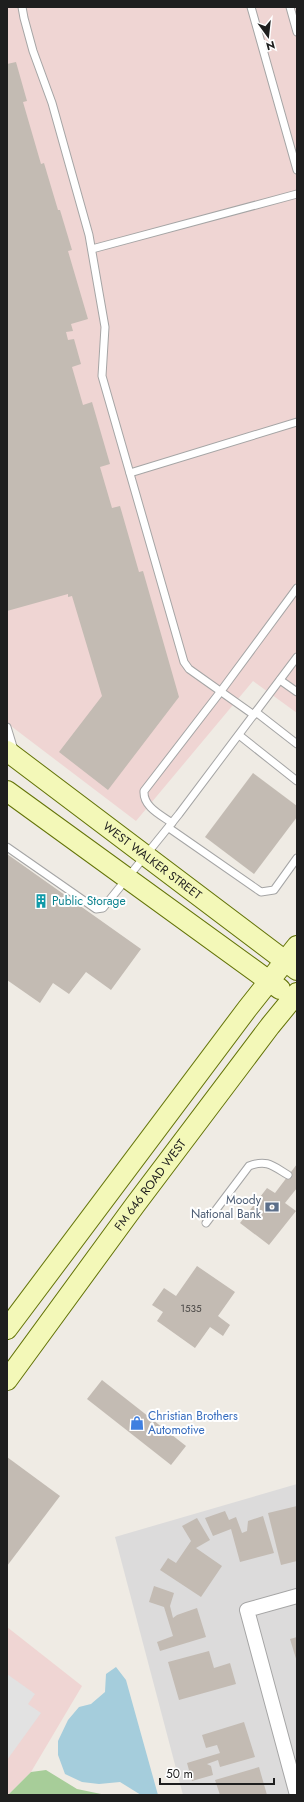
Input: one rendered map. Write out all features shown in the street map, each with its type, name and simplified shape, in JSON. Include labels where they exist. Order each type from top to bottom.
[{"type":"main road","name":"WEST WALKER STREET","points":[[10,753],[146,856],[293,959]]},
{"type":"main road","points":[[7,791],[295,999]]},
{"type":"main road","points":[[7,1328],[243,1015],[270,981],[293,959]]},
{"type":"main road","name":"FM 646 ROAD WEST","points":[[7,1380],[135,1205],[270,1026],[295,999]]},
{"type":"street","points":[[297,1596],[247,1610],[297,1795]]},
{"type":"lane","points":[[22,7],[33,51],[54,110],[89,235],[105,327],[102,376],[184,662],[189,668],[297,744]]},
{"type":"lane","points":[[251,7],[297,170]]},
{"type":"lane","points":[[290,7],[297,32]]},
{"type":"lane","points":[[92,249],[297,194]]},
{"type":"lane","points":[[130,473],[297,422]]},
{"type":"lane","points":[[297,588],[221,691],[144,791],[144,798],[148,805],[170,825],[261,892],[274,890],[297,858]]},
{"type":"lane","points":[[7,847],[96,909],[103,908],[170,825],[297,657]]},
{"type":"lane","points":[[280,680],[297,692]]},
{"type":"lane","points":[[7,727],[10,753]]},
{"type":"lane","points":[[238,735],[297,781]]},
{"type":"lane","points":[[206,1223],[249,1166],[259,1162],[270,1164],[288,1175]]},
{"type":"shaded area","points":[[7,7],[297,7],[297,713],[253,681],[136,821],[7,723]]},
{"type":"shaded area","points":[[297,1484],[297,1795],[183,1795],[115,1537]]},
{"type":"shaded area","points":[[7,1627],[82,1686],[31,1772],[8,1795]]},
{"type":"shaded area","points":[[7,1674],[35,1694],[28,1704],[41,1713],[7,1760]]},
{"type":"green space","points":[[46,1770],[77,1789],[106,1795],[8,1795],[31,1772]]},
{"type":"water","points":[[116,1667],[126,1680],[158,1795],[141,1795],[120,1782],[99,1784],[82,1782],[65,1774],[58,1755],[58,1741],[68,1720],[79,1707],[91,1704],[105,1692],[106,1674]]},
{"type":"building","points":[[16,62],[27,101],[23,102],[41,164],[44,163],[72,250],[68,251],[88,319],[71,324],[73,331],[66,332],[68,340],[74,339],[81,364],[72,367],[83,405],[92,402],[110,464],[100,467],[112,508],[120,506],[139,572],[143,571],[179,697],[108,790],[59,752],[102,696],[72,596],[68,597],[68,594],[7,611],[7,64]]},
{"type":"building","points":[[253,773],[297,806],[297,817],[254,874],[205,837]]},
{"type":"building","name":"Public Storage","points":[[7,854],[141,949],[111,990],[86,972],[69,994],[53,983],[40,1003],[7,980]]},
{"type":"building","name":"Moody National Bank","points":[[297,1164],[297,1188],[285,1203],[296,1211],[269,1245],[240,1223],[267,1188],[275,1193]]},
{"type":"building","points":[[197,1266],[235,1292],[218,1316],[230,1325],[223,1336],[210,1327],[195,1348],[157,1321],[163,1312],[152,1305],[164,1288],[176,1296]]},
{"type":"building","name":"Christian Brothers Automotive","points":[[102,1380],[186,1446],[171,1465],[87,1399]]},
{"type":"building","points":[[7,1457],[60,1496],[7,1566]]},
{"type":"building","points":[[297,1506],[297,1561],[281,1565],[268,1513]]},
{"type":"building","points":[[225,1511],[229,1520],[236,1517],[242,1533],[247,1531],[248,1521],[263,1516],[274,1553],[240,1562],[231,1529],[213,1536],[205,1518]]},
{"type":"building","points":[[197,1518],[210,1540],[196,1548],[222,1566],[201,1597],[160,1570],[168,1558],[176,1563],[191,1541],[182,1526]]},
{"type":"building","points":[[154,1586],[174,1593],[170,1606],[173,1618],[177,1615],[197,1608],[206,1637],[160,1651],[157,1642],[173,1636],[164,1607],[149,1602]]},
{"type":"building","points":[[297,1637],[297,1662],[290,1639]]},
{"type":"building","points":[[209,1651],[214,1668],[230,1663],[236,1684],[179,1700],[168,1662]]},
{"type":"building","points":[[244,1722],[255,1757],[220,1767],[218,1760],[207,1764],[211,1766],[213,1775],[192,1781],[187,1763],[220,1753],[217,1745],[206,1748],[202,1735]]},
{"type":"building","points":[[259,1767],[267,1795],[220,1795],[215,1780]]},
{"type":"place","name":"Public Storage","points":[[41,901]]},
{"type":"place","name":"Moody National Bank","points":[[272,1207]]},
{"type":"place","name":"Christian Brothers Automotive","points":[[137,1423]]}]
